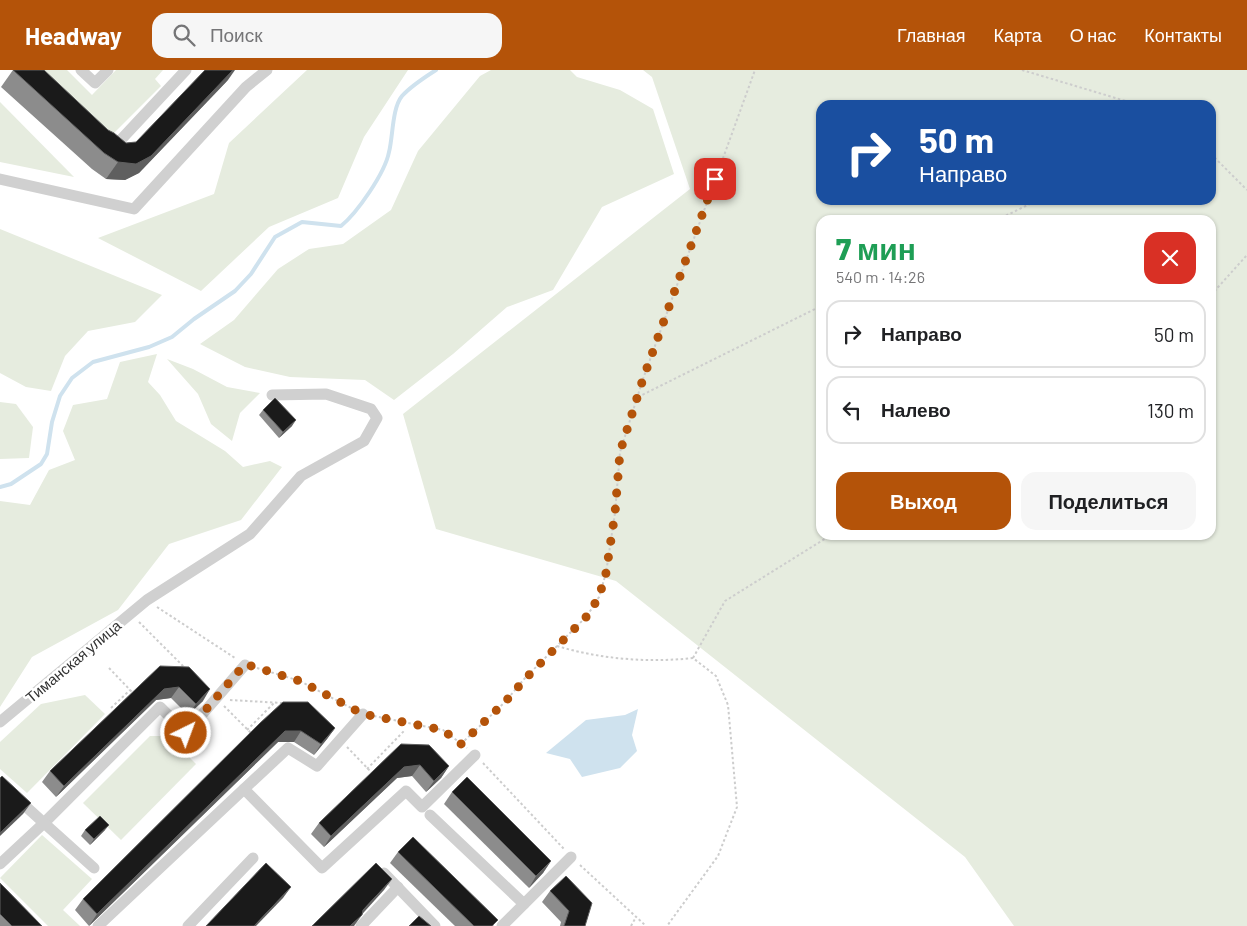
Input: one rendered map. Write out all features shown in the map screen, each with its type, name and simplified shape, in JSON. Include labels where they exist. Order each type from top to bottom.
[{"type":"street","points":[[82,70],[95,83],[108,70]]},
{"type":"street","points":[[96,135],[102,142],[116,145],[186,70]]},
{"type":"street","points":[[0,179],[134,209],[246,87],[267,70]]},
{"type":"street","name":"Тиманская улица","points":[[0,722],[147,600],[250,534],[301,476],[364,441],[377,418],[371,408],[326,394],[272,395]]},
{"type":"street","points":[[0,864],[44,823],[160,707],[186,733],[245,664]]},
{"type":"street","points":[[99,926],[288,748],[317,766],[363,714]]},
{"type":"street","points":[[244,789],[322,868],[406,790],[422,807],[475,755]]},
{"type":"street","points":[[0,783],[94,868]]},
{"type":"street","points":[[430,815],[524,904]]},
{"type":"street","points":[[502,926],[571,857]]},
{"type":"street","points":[[188,926],[253,858]]},
{"type":"street","points":[[384,873],[435,926]]},
{"type":"street","points":[[361,926],[398,887]]},
{"type":"path","points":[[461,744],[505,702],[587,616],[599,597],[606,573],[615,513],[620,452],[755,70]]},
{"type":"path","points":[[1022,70],[1122,100]]},
{"type":"path","points":[[1216,159],[1247,190]]},
{"type":"path","points":[[1007,215],[1028,205]]},
{"type":"path","points":[[1216,289],[1247,255]]},
{"type":"path","points":[[638,397],[816,308]]},
{"type":"path","points":[[693,658],[725,601],[823,540]]},
{"type":"path","points":[[147,600],[245,664],[300,681],[363,714],[443,730],[475,755],[571,857],[646,926]]},
{"type":"path","points":[[557,646],[577,652],[625,659],[664,661],[693,658],[716,676],[728,705],[736,807],[718,856],[667,926]]},
{"type":"path","points":[[109,668],[134,694]]},
{"type":"path","points":[[111,708],[130,690]]},
{"type":"path","points":[[216,699],[252,734]]},
{"type":"path","points":[[247,730],[275,703]]},
{"type":"path","points":[[368,769],[404,731]]},
{"type":"path","points":[[341,740],[374,775]]},
{"type":"path","points":[[631,926],[636,917]]},
{"type":"shaded area","points":[[34,70],[67,70],[92,95],[116,70],[163,70],[155,79],[161,86],[107,140]]},
{"type":"shaded area","points":[[307,70],[408,70],[364,137],[338,198],[269,227],[201,291],[98,238],[214,194],[229,143]]},
{"type":"shaded area","points":[[491,70],[570,70],[577,77],[620,90],[653,109],[674,174],[602,207],[553,290],[507,307],[453,354],[394,400],[365,380],[290,377],[245,367],[200,344],[234,320],[278,269],[309,249],[343,244],[391,210],[418,151],[480,76]]},
{"type":"shaded area","points":[[643,70],[1247,70],[1247,926],[1014,926],[965,857],[616,581],[436,529],[403,414],[690,189],[652,77]]},
{"type":"shaded area","points":[[0,102],[74,177],[0,162]]},
{"type":"shaded area","points":[[0,229],[162,295],[135,322],[88,331],[65,356],[51,391],[26,387],[0,373]]},
{"type":"shaded area","points":[[157,354],[148,382],[160,395],[176,421],[225,451],[243,467],[270,461],[282,467],[241,520],[169,544],[118,610],[32,657],[0,707],[0,501],[30,505],[49,470],[75,460],[63,431],[73,405],[107,399],[120,362]]},
{"type":"shaded area","points":[[167,359],[193,369],[227,387],[260,393],[240,413],[232,441],[211,424],[198,394]]},
{"type":"shaded area","points":[[0,402],[16,404],[33,427],[29,458],[0,459]]},
{"type":"shaded area","points":[[85,695],[105,714],[27,793],[0,769],[0,742],[41,704]]},
{"type":"shaded area","points":[[150,736],[168,736],[196,764],[121,840],[83,803]]},
{"type":"shaded area","points":[[42,835],[92,879],[63,910],[80,926],[48,926],[0,878]]},
{"type":"water","points":[[638,709],[632,735],[637,751],[620,768],[582,777],[570,759],[546,753],[586,720],[625,715]]},
{"type":"building","points":[[13,70],[44,70],[108,130],[126,143],[136,142],[205,70],[233,70],[151,156],[136,164],[118,162],[104,153]]},
{"type":"building","points":[[275,398],[296,420],[283,432],[263,410]]},
{"type":"building","points":[[160,666],[189,667],[210,689],[196,704],[179,687],[164,689],[64,786],[50,771]]},
{"type":"building","points":[[283,702],[308,702],[335,728],[321,744],[301,731],[285,731],[97,914],[83,899]]},
{"type":"building","points":[[401,744],[429,745],[449,766],[434,781],[420,765],[404,767],[331,836],[319,823]]},
{"type":"building","points":[[2,776],[31,803],[0,833],[0,778]]},
{"type":"building","points":[[467,777],[551,861],[536,876],[452,792]]},
{"type":"building","points":[[100,816],[109,825],[94,839],[85,830]]},
{"type":"building","points":[[413,837],[498,920],[492,926],[474,926],[398,852]]},
{"type":"building","points":[[266,863],[291,887],[254,926],[206,926]]},
{"type":"building","points":[[376,863],[392,879],[363,910],[362,915],[350,926],[312,926]]},
{"type":"building","points":[[566,876],[592,903],[585,926],[564,926],[569,911],[550,891]]},
{"type":"building","points":[[0,883],[42,926],[12,926],[0,914]]},
{"type":"building","points":[[419,916],[431,926],[409,926]]},
{"type":"waterway","points":[[0,487],[11,484],[41,464],[47,454],[52,422],[60,396],[72,378],[93,362],[149,347],[172,337],[194,319],[235,291],[251,274],[275,237],[302,222],[341,226],[355,212],[370,192],[382,171],[390,146],[396,108],[402,96],[436,70]]},
{"type":"route","points":[[186,733],[245,664],[300,681],[363,714],[443,730],[461,744],[505,702],[587,616],[599,597],[606,573],[615,513],[620,452],[643,379],[715,179]]}]
